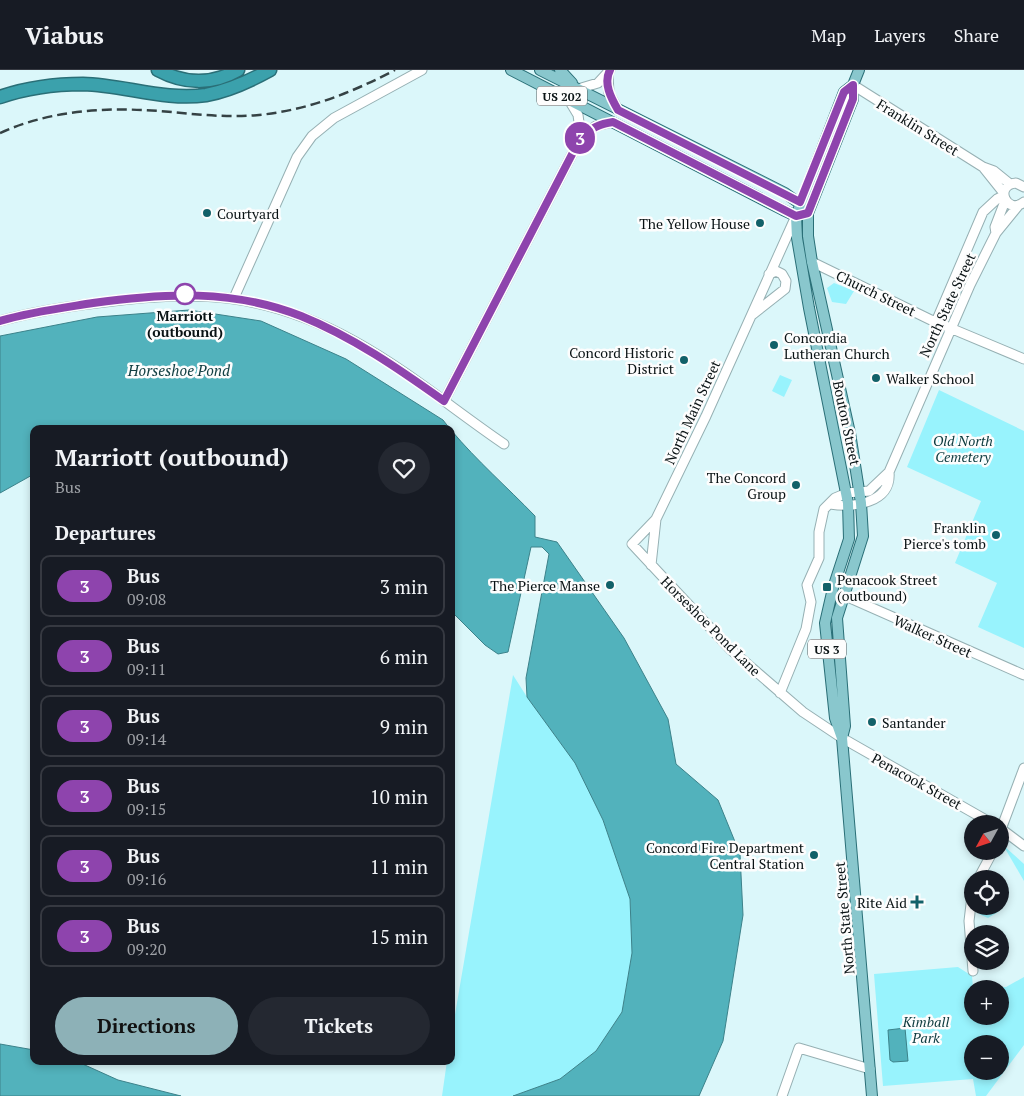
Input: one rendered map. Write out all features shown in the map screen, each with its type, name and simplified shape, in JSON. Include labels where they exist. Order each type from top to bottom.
[{"type":"highway","points":[[158,70],[177,78],[196,81],[212,80],[238,70]]},
{"type":"highway","points":[[0,97],[32,88],[84,84],[170,95],[206,94],[249,81],[270,70]]},
{"type":"main road","name":"US 202","points":[[511,70],[796,216]]},
{"type":"main road","name":"US 202","points":[[540,70],[800,202],[808,213]]},
{"type":"main road","points":[[560,70],[578,89]]},
{"type":"main road","name":"US 3","points":[[808,213],[853,99],[853,85],[859,70]]},
{"type":"main road","name":"US 3","points":[[800,202],[844,92],[853,85]]},
{"type":"main road","name":"Bouton Street","points":[[800,202],[796,216],[797,238],[848,498]]},
{"type":"main road","points":[[796,216],[808,213]]},
{"type":"main road","name":"Bouton Street","points":[[808,213],[808,236],[812,262],[861,503]]},
{"type":"main road","name":"North State Street","points":[[848,498],[849,539],[833,588],[825,622],[835,718],[842,738],[872,1096]]},
{"type":"main road","name":"North State Street","points":[[842,738],[845,726],[837,618],[862,536],[861,503]]},
{"type":"street","points":[[234,298],[297,157],[312,136],[334,118],[422,70]]},
{"type":"street","points":[[578,89],[598,83],[609,72]]},
{"type":"street","points":[[609,72],[609,93],[618,110]]},
{"type":"street","name":"Franklin Street","points":[[853,85],[983,167],[1017,184]]},
{"type":"street","points":[[569,100],[578,115],[581,137]]},
{"type":"street","points":[[444,401],[581,137],[596,126],[613,122]]},
{"type":"street","name":"Franklin Street","points":[[983,167],[1004,197]]},
{"type":"street","points":[[936,322],[983,212],[1004,197],[1024,174]]},
{"type":"street","points":[[1004,197],[1011,205],[1022,204]]},
{"type":"street","name":"North State Street","points":[[996,233],[996,226],[1004,197]]},
{"type":"street","name":"North State Street","points":[[848,498],[860,492],[873,489],[889,472],[951,327],[996,233],[1022,204]]},
{"type":"street","name":"North Main Street","points":[[632,544],[656,519],[706,416],[796,216]]},
{"type":"street","name":"Church Street","points":[[812,262],[936,322],[1024,359]]},
{"type":"street","name":"North Main Street","points":[[751,316],[785,289],[786,281],[782,274],[776,272],[769,274]]},
{"type":"street","points":[[0,320],[139,296],[183,294],[234,298],[300,315],[380,356],[504,444]]},
{"type":"street","name":"North State Street","points":[[848,498],[861,503],[871,502],[887,488],[890,481],[889,472]]},
{"type":"street","points":[[780,693],[806,629],[811,602],[807,584],[819,558],[819,532],[824,509],[830,504],[848,498]]},
{"type":"street","name":"North Main Street","points":[[651,566],[656,519]]},
{"type":"street","name":"Horseshoe Pond Lane","points":[[632,544],[730,649],[780,693],[842,738]]},
{"type":"street","name":"Walker Street","points":[[843,595],[1024,676]]},
{"type":"street","name":"Penacook Street","points":[[842,738],[975,815]]},
{"type":"street","points":[[1004,815],[1024,768]]},
{"type":"street","name":"Penacook Street","points":[[1009,836],[1024,846]]},
{"type":"street","points":[[970,915],[973,971]]},
{"type":"street","points":[[782,1096],[799,1048],[870,1069]]},
{"type":"green space","points":[[834,283],[854,291],[846,304],[832,302],[827,288]]},
{"type":"green space","points":[[780,375],[792,380],[784,397],[772,391]]},
{"type":"green space","name":"Old North Cemetery","points":[[939,390],[1024,431],[1024,648],[978,627],[997,583],[955,563],[981,501],[907,467]]},
{"type":"green space","points":[[513,675],[575,763],[603,820],[630,899],[632,953],[622,1012],[596,1051],[560,1079],[513,1096],[442,1096],[446,1065],[455,1065],[455,1015]]},
{"type":"green space","points":[[1009,850],[1024,864],[1024,881],[1009,855]]},
{"type":"green space","points":[[981,915],[993,915],[988,918]]},
{"type":"green space","name":"Kimball Park","points":[[958,967],[972,976],[972,980],[964,980],[964,1025],[1009,1025],[1009,985],[1024,977],[1024,1045],[1009,1065],[1009,1035],[964,1035],[964,1080],[883,1086],[874,974]]},
{"type":"green space","name":"Kimball Park","points":[[973,1080],[998,1080],[986,1096],[976,1096]]},
{"type":"water","name":"Horseshoe Pond","points":[[189,310],[261,321],[346,359],[443,420],[447,425],[30,425],[30,476],[0,493],[0,336],[97,317]]},
{"type":"water","points":[[455,434],[535,516],[535,537],[557,542],[624,638],[668,719],[676,764],[718,800],[740,854],[743,915],[723,1041],[699,1096],[513,1096],[560,1079],[596,1051],[622,1012],[632,953],[630,899],[603,820],[575,763],[527,697],[526,678],[549,554],[542,547],[531,547],[508,652],[498,654],[485,645],[455,615]]},
{"type":"water","points":[[905,1028],[908,1061],[893,1062],[890,1060],[888,1030]]},
{"type":"water","points":[[0,1044],[30,1049],[30,1065],[85,1065],[118,1080],[181,1096],[0,1096]]},
{"type":"railway","points":[[0,133],[39,119],[99,110],[139,110],[234,116],[277,113],[312,105],[346,93],[395,70]]},
{"type":"bus line","name":"3","points":[[0,321],[62,308],[139,296],[183,294],[234,298],[266,304],[300,315],[328,328],[380,356],[444,401],[581,137],[591,129],[603,123],[613,122],[796,216],[808,213],[853,99],[854,91],[853,85],[844,92],[800,202],[618,110],[609,93],[608,74],[610,70]]},
{"type":"place","name":"Courtyard","points":[[207,213]]},
{"type":"place","name":"The Yellow House","points":[[760,223]]},
{"type":"place","name":"Marriott (outbound)","points":[[185,294]]},
{"type":"place","name":"Concordia Lutheran Church","points":[[774,345]]},
{"type":"place","name":"Concord Historic District","points":[[684,360]]},
{"type":"place","name":"Walker School","points":[[876,378]]},
{"type":"place","name":"The Concord Group","points":[[796,485]]},
{"type":"place","name":"Franklin Pierce's tomb","points":[[996,535]]},
{"type":"place","name":"The Pierce Manse","points":[[610,585]]},
{"type":"place","name":"Penacook Street (outbound)","points":[[827,587]]},
{"type":"place","name":"Santander","points":[[872,722]]},
{"type":"place","name":"Concord Fire Department Central Station","points":[[814,855]]},
{"type":"place","name":"Rite Aid","points":[[917,902]]}]
